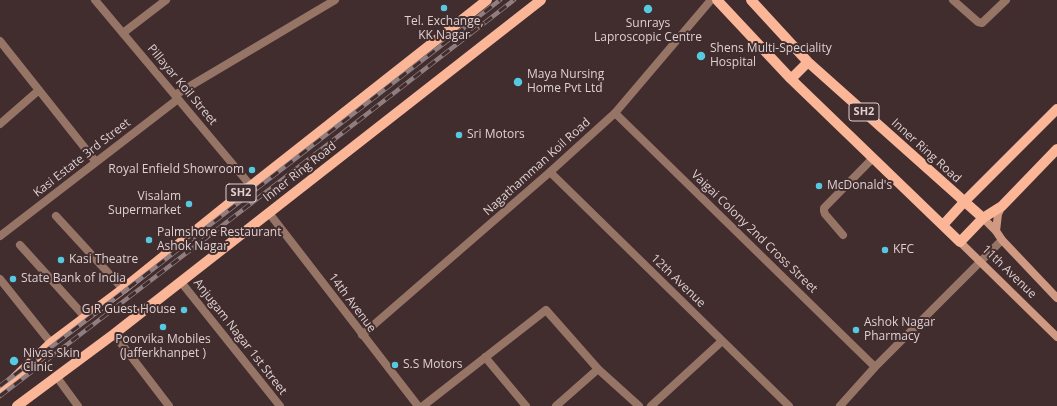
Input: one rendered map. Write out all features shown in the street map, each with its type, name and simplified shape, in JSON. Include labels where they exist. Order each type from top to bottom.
[{"type":"main road","name":"Inner Ring Road","points":[[0,392],[51,343],[122,289],[487,0]]},
{"type":"main road","name":"Inner Ring Road","points":[[17,406],[114,334],[541,0]]},
{"type":"main road","name":"11th Avenue","points":[[717,0],[791,79],[1057,337]]},
{"type":"main road","name":"Inner Ring Road","points":[[751,0],[808,62],[983,218]]},
{"type":"main road","points":[[791,79],[808,62]]},
{"type":"main road","points":[[943,225],[1057,109]]},
{"type":"main road","points":[[960,242],[983,218],[1002,206],[1057,149]]},
{"type":"main road","points":[[996,231],[998,214],[1002,206]]},
{"type":"main road","name":"11th Avenue","points":[[983,218],[1057,298]]},
{"type":"street","name":"Pillayar Koil Street","points":[[95,0],[251,186]]},
{"type":"street","points":[[122,33],[166,0]]},
{"type":"street","name":"Kasi Estate 3rd Street","points":[[0,236],[177,97],[335,0]]},
{"type":"street","name":"Nagathamman Koil Road","points":[[362,335],[550,172],[615,113],[711,0]]},
{"type":"street","points":[[953,0],[978,22],[982,23],[1006,0]]},
{"type":"street","points":[[0,41],[96,162]]},
{"type":"street","points":[[0,124],[39,90]]},
{"type":"street","name":"Vaigai Colony 2nd Cross Street","points":[[615,113],[875,368]]},
{"type":"street","points":[[843,235],[825,214],[824,208],[873,158]]},
{"type":"street","name":"12th Avenue","points":[[550,172],[789,406]]},
{"type":"street","name":"14th Avenue","points":[[269,213],[418,406]]},
{"type":"street","points":[[56,216],[122,289]]},
{"type":"street","points":[[840,406],[875,368],[1002,240]]},
{"type":"street","points":[[20,245],[85,317]]},
{"type":"street","points":[[0,279],[51,343]]},
{"type":"street","name":"Anjugam Nagar 1st Street","points":[[181,282],[280,406]]},
{"type":"street","points":[[423,406],[546,310],[598,368],[639,406]]},
{"type":"street","points":[[114,334],[169,406]]},
{"type":"street","points":[[651,406],[722,341]]},
{"type":"street","points":[[485,357],[526,406]]},
{"type":"street","points":[[556,406],[598,368]]},
{"type":"street","points":[[56,376],[78,406]]},
{"type":"railway","points":[[0,386],[500,0]]},
{"type":"railway","points":[[0,396],[514,0]]},
{"type":"place","name":"Tel. Exchange, KK Nagar","points":[[444,8]]},
{"type":"place","name":"Sunrays Laproscopic Centre","points":[[648,9]]},
{"type":"place","name":"Shens Multi-Speciality Hospital","points":[[701,56]]},
{"type":"place","name":"Maya Nursing Home Pvt Ltd","points":[[518,82]]},
{"type":"place","name":"Sri Motors","points":[[459,135]]},
{"type":"place","name":"Royal Enfield Showroom","points":[[252,170]]},
{"type":"place","name":"McDonald's","points":[[819,186]]},
{"type":"place","name":"Visalam Supermarket","points":[[189,204]]},
{"type":"place","name":"Palmshore Restaurant Ashok Nagar","points":[[149,240]]},
{"type":"place","name":"KFC","points":[[885,250]]},
{"type":"place","name":"Kasi Theatre","points":[[61,260]]},
{"type":"place","name":"State Bank of India","points":[[13,279]]},
{"type":"place","name":"G R Guest House","points":[[184,310]]},
{"type":"place","name":"Poorvika Mobiles (Jafferkhanpet )","points":[[163,327]]},
{"type":"place","name":"Ashok Nagar Pharmacy","points":[[856,330]]},
{"type":"place","name":"Nivas Skin Clinic","points":[[14,361]]},
{"type":"place","name":"S.S Motors","points":[[395,365]]}]
